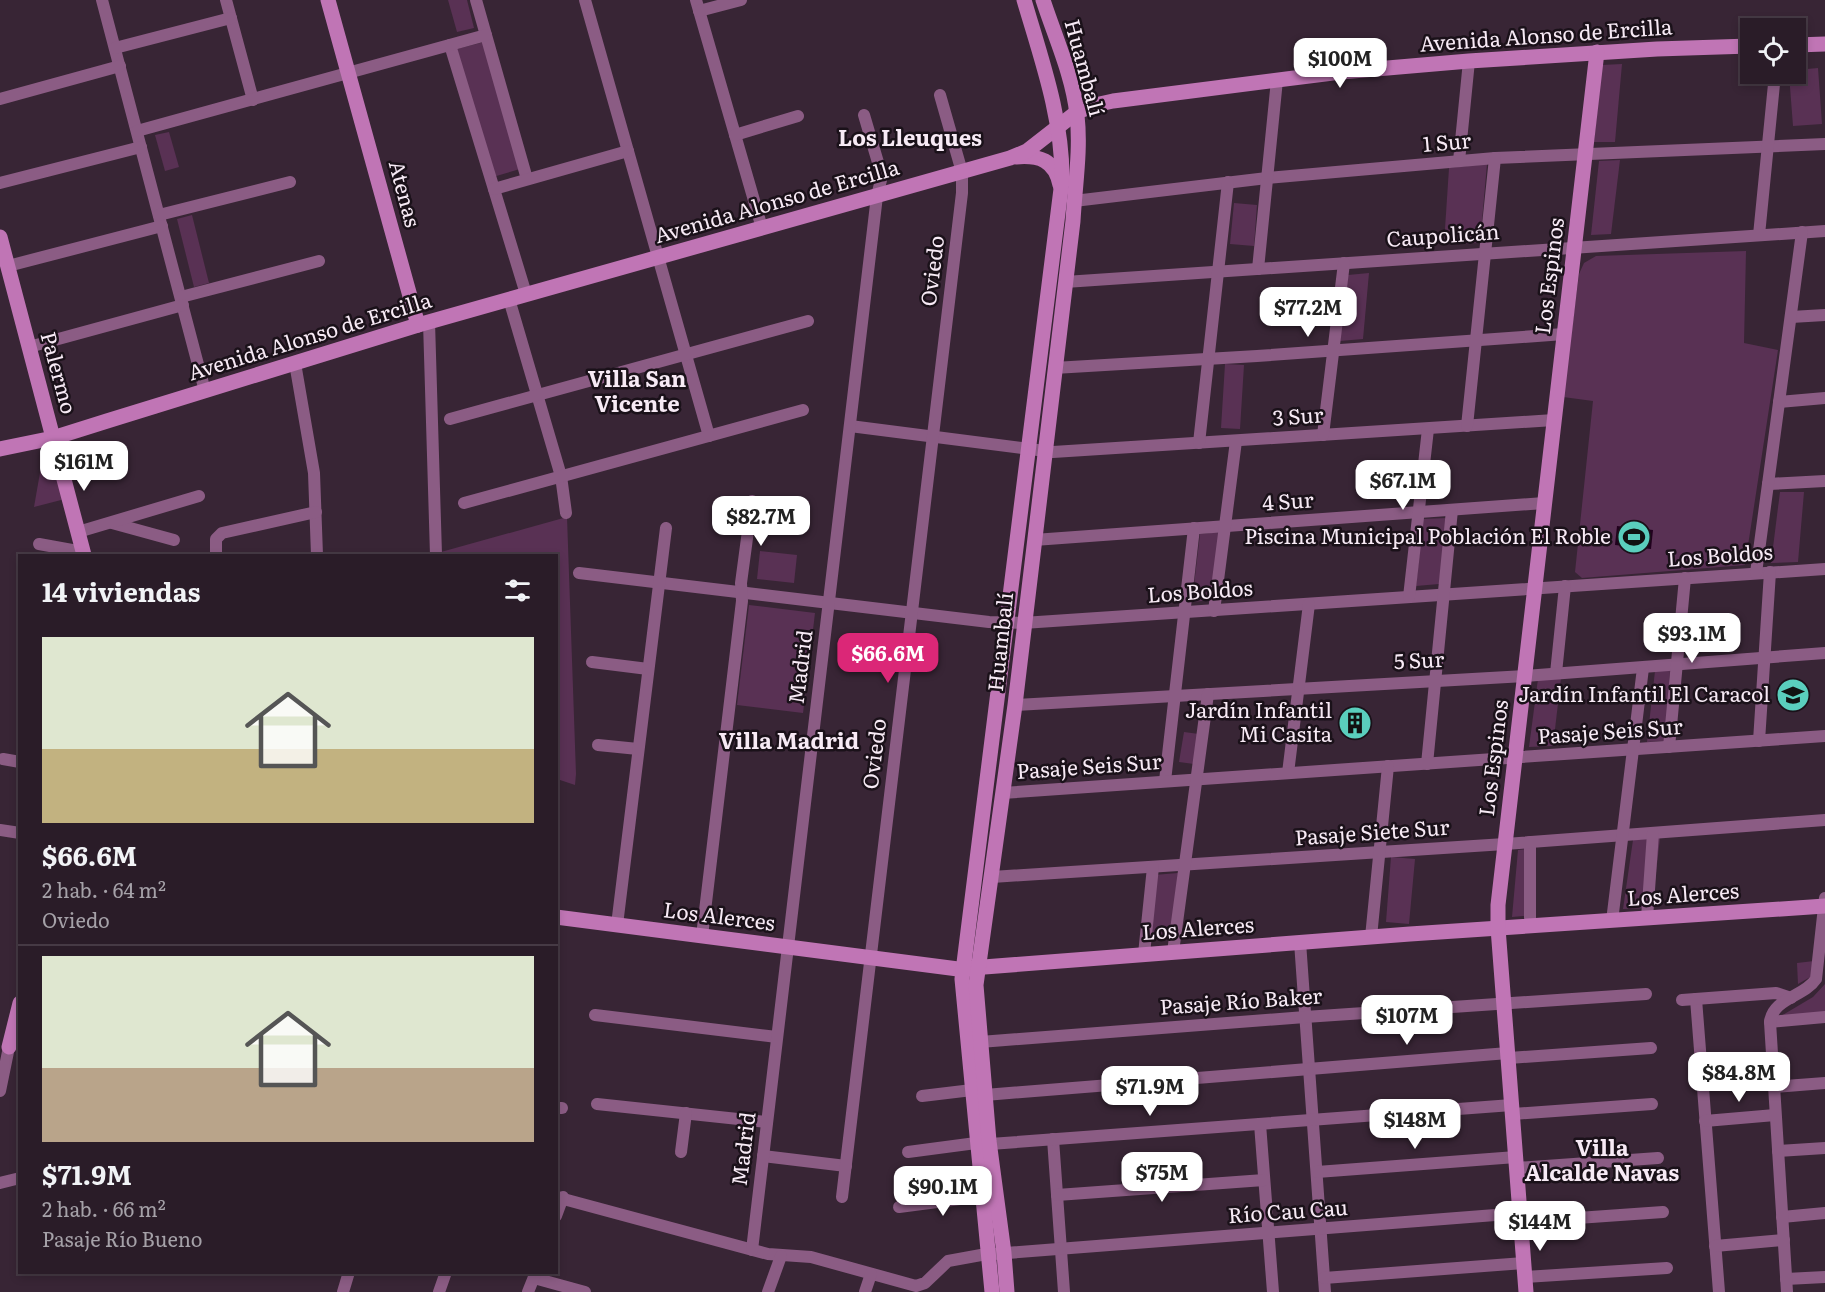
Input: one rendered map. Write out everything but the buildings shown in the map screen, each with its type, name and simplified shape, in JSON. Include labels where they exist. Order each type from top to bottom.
[{"type":"street","points":[[102,0],[205,391]]},
{"type":"street","points":[[226,0],[253,100]]},
{"type":"street","name":"Atenas","points":[[328,0],[423,323]]},
{"type":"street","points":[[476,0],[527,179]]},
{"type":"street","points":[[585,0],[709,436]]},
{"type":"street","points":[[741,0],[697,6],[762,228]]},
{"type":"street","name":"Huambalí","points":[[978,1092],[980,1042],[971,968],[1006,622],[1061,191],[1062,158],[1058,127],[1024,0]]},
{"type":"street","name":"Huambalí","points":[[992,1292],[996,1253],[978,1092],[962,993],[971,968],[992,877],[1015,705],[1074,201],[1078,151],[1077,112],[1043,0]]},
{"type":"street","points":[[115,48],[231,18]]},
{"type":"street","points":[[137,131],[486,35]]},
{"type":"street","points":[[1806,45],[1825,44]]},
{"type":"street","points":[[450,45],[526,294]]},
{"type":"street","name":"Avenida Alonso de Ercilla","points":[[0,450],[53,438],[509,298],[1010,158],[1027,151],[1077,112],[1104,102],[1277,80],[1469,61],[1597,52],[1740,46]]},
{"type":"street","name":"Los Espinos","points":[[1525,1277],[1498,905],[1597,52]]},
{"type":"street","points":[[1459,162],[1469,61]]},
{"type":"street","points":[[0,99],[120,66]]},
{"type":"street","points":[[1258,269],[1277,80]]},
{"type":"street","points":[[1759,235],[1774,84]]},
{"type":"street","name":"Oviedo","points":[[842,1197],[962,193],[962,172],[940,96]]},
{"type":"street","name":"Madrid","points":[[752,1250],[877,196],[882,176],[864,115]]},
{"type":"street","points":[[735,135],[798,116]]},
{"type":"street","name":"1 Sur","points":[[1074,201],[1267,178],[1495,158],[1825,144]]},
{"type":"street","points":[[0,183],[141,147]]},
{"type":"street","points":[[494,189],[628,151]]},
{"type":"street","points":[[1010,158],[1030,156],[1044,160],[1054,169],[1061,191]]},
{"type":"street","points":[[1467,426],[1495,158]]},
{"type":"street","points":[[6,273],[161,221],[290,182]]},
{"type":"street","points":[[1199,443],[1228,182]]},
{"type":"street","name":"Caupolicán","points":[[1065,282],[1574,246],[1825,231]]},
{"type":"street","points":[[1756,573],[1802,232]]},
{"type":"street","name":"Palermo","points":[[0,237],[6,273],[29,347],[83,554]]},
{"type":"street","points":[[29,347],[319,261]]},
{"type":"street","points":[[1323,435],[1344,263]]},
{"type":"street","points":[[509,298],[561,476],[566,513]]},
{"type":"street","points":[[1791,317],[1825,315]]},
{"type":"street","points":[[450,419],[808,321]]},
{"type":"street","points":[[423,323],[436,554]]},
{"type":"street","points":[[1054,368],[1564,334]]},
{"type":"street","points":[[296,363],[311,450],[317,554]]},
{"type":"street","points":[[1779,402],[1825,398]]},
{"type":"street","points":[[464,503],[803,410]]},
{"type":"street","name":"3 Sur","points":[[850,426],[1044,452],[1554,420]]},
{"type":"street","points":[[1409,597],[1428,429]]},
{"type":"street","points":[[1214,611],[1236,441]]},
{"type":"street","points":[[1768,484],[1825,482]]},
{"type":"street","points":[[78,532],[199,496]]},
{"type":"street","points":[[702,936],[752,501]]},
{"type":"street","name":"4 Sur","points":[[1034,540],[1544,503]]},
{"type":"street","points":[[1426,764],[1452,510]]},
{"type":"street","points":[[216,554],[216,539],[222,533],[316,512]]},
{"type":"street","points":[[111,522],[174,540]]},
{"type":"street","points":[[617,925],[666,528]]},
{"type":"street","points":[[1165,781],[1194,528]]},
{"type":"street","points":[[39,544],[83,554]]},
{"type":"street","name":"Los Boldos","points":[[579,573],[912,613],[1023,623],[1825,568]]},
{"type":"street","points":[[1759,741],[1770,572]]},
{"type":"street","points":[[1669,747],[1685,578]]},
{"type":"street","points":[[1556,673],[1565,586]]},
{"type":"street","points":[[1288,773],[1309,604]]},
{"type":"street","name":"5 Sur","points":[[1015,705],[1435,679],[1524,676],[1825,653]]},
{"type":"street","points":[[592,662],[648,669]]},
{"type":"street","points":[[1612,921],[1643,668]]},
{"type":"street","points":[[1173,952],[1208,694]]},
{"type":"street","name":"Pasaje Seis Sur","points":[[1002,793],[1825,736]]},
{"type":"street","points":[[598,745],[638,748]]},
{"type":"street","points":[[3,759],[18,762]]},
{"type":"street","points":[[1371,937],[1388,766]]},
{"type":"street","name":"Pasaje Siete Sur","points":[[992,877],[1505,844],[1825,820]]},
{"type":"street","points":[[0,830],[18,833]]},
{"type":"street","points":[[1647,918],[1653,833]]},
{"type":"street","points":[[1530,842],[1530,926]]},
{"type":"street","points":[[1144,954],[1153,867]]},
{"type":"street","points":[[1787,1292],[1770,1022],[1775,1008],[1811,985],[1818,975],[1825,903]]},
{"type":"street","name":"Los Alerces","points":[[558,917],[946,968],[971,968],[1825,903]]},
{"type":"street","points":[[1300,942],[1326,1292]]},
{"type":"street","points":[[1682,1000],[1776,993],[1791,998]]},
{"type":"street","name":"Pasaje Río Baker","points":[[980,1042],[1646,994]]},
{"type":"street","points":[[1696,999],[1719,1292]]},
{"type":"street","points":[[0,1091],[18,1011]]},
{"type":"street","points":[[596,1015],[777,1037]]},
{"type":"street","points":[[1770,1022],[1825,1017]]},
{"type":"street","points":[[922,1096],[1508,1055],[1651,1048]]},
{"type":"street","points":[[1773,1087],[1825,1083]]},
{"type":"street","points":[[597,1104],[767,1122]]},
{"type":"street","points":[[908,1152],[983,1144],[1313,1120],[1653,1104]]},
{"type":"street","points":[[681,1152],[686,1113]]},
{"type":"street","points":[[1705,1121],[1775,1115]]},
{"type":"street","points":[[1260,1124],[1273,1292]]},
{"type":"street","points":[[1053,1139],[1064,1292]]},
{"type":"street","name":"Huambalí","points":[[983,1144],[984,1196],[1007,1292]]},
{"type":"street","points":[[1778,1151],[1825,1148]]},
{"type":"street","points":[[763,1156],[846,1166]]},
{"type":"street","points":[[1317,1172],[1658,1158]]},
{"type":"street","points":[[0,1183],[18,1178]]},
{"type":"street","points":[[1057,1195],[1264,1180]]},
{"type":"street","points":[[898,1207],[984,1196]]},
{"type":"street","points":[[560,1197],[752,1250],[781,1256],[811,1257],[913,1286],[926,1287]]},
{"type":"street","name":"Río Cau Cau","points":[[926,1287],[948,1262],[957,1258],[996,1253],[1321,1229],[1663,1212]]},
{"type":"street","points":[[1782,1217],[1825,1214]]},
{"type":"street","points":[[1715,1245],[1784,1240]]},
{"type":"street","points":[[768,1292],[781,1256]]},
{"type":"street","points":[[1324,1278],[1525,1277],[1667,1268]]},
{"type":"street","points":[[343,1292],[348,1274]]},
{"type":"street","points":[[439,1292],[445,1274]]},
{"type":"street","points":[[865,1292],[871,1274]]},
{"type":"street","points":[[528,1292],[535,1275],[585,1292]]},
{"type":"street","points":[[1786,1279],[1825,1277]]},
{"type":"shaded area","points":[[448,0],[467,0],[474,28],[457,32]]},
{"type":"shaded area","points":[[484,42],[520,169],[493,177],[457,49]]},
{"type":"shaded area","points":[[1622,64],[1615,142],[1594,142],[1602,65]]},
{"type":"shaded area","points":[[1818,68],[1822,124],[1793,126],[1790,84],[1806,84],[1806,69]]},
{"type":"shaded area","points":[[169,132],[179,167],[165,171],[155,135]]},
{"type":"shaded area","points":[[1620,160],[1611,234],[1591,235],[1599,161]]},
{"type":"shaded area","points":[[1487,164],[1480,243],[1444,244],[1449,168]]},
{"type":"shaded area","points":[[1234,203],[1257,205],[1254,246],[1230,244]]},
{"type":"shaded area","points":[[192,215],[209,283],[194,287],[177,219]]},
{"type":"shaded area","points":[[1746,251],[1744,343],[1778,350],[1745,565],[1582,578],[1575,572],[1593,401],[1563,397],[1579,274],[1584,263],[1596,256]]},
{"type":"shaded area","points":[[1369,273],[1363,339],[1340,341],[1348,275]]},
{"type":"shaded area","points":[[1225,364],[1244,365],[1240,429],[1221,428]]},
{"type":"shaded area","points":[[55,463],[65,499],[34,507],[41,467]]},
{"type":"shaded area","points":[[1780,492],[1804,492],[1798,562],[1771,563]]},
{"type":"shaded area","points":[[567,517],[575,785],[558,779],[558,554],[441,554],[441,552]]},
{"type":"shaded area","points":[[1447,518],[1439,584],[1416,586],[1423,519]]},
{"type":"shaded area","name":"Piscina Municipal Población El Roble","points":[[1617,526],[1653,530],[1651,549],[1615,545]]},
{"type":"shaded area","points":[[1222,532],[1212,600],[1192,602],[1200,534]]},
{"type":"shaded area","points":[[760,551],[797,555],[794,583],[757,579]]},
{"type":"shaded area","points":[[749,605],[815,613],[803,713],[737,705]]},
{"type":"shaded area","points":[[1655,671],[1670,671],[1665,741],[1647,742]]},
{"type":"shaded area","points":[[1561,678],[1553,746],[1529,747],[1538,679]]},
{"type":"shaded area","points":[[1184,732],[1199,734],[1194,764],[1179,762]]},
{"type":"shaded area","points":[[1660,838],[1652,908],[1623,909],[1633,840]]},
{"type":"shaded area","points":[[1535,848],[1534,915],[1512,917],[1518,850]]},
{"type":"shaded area","points":[[1391,857],[1415,859],[1409,924],[1386,922]]},
{"type":"shaded area","points":[[1178,873],[1171,940],[1146,940],[1154,875]]},
{"type":"shaded area","points":[[1814,961],[1812,976],[1798,984],[1797,963]]},
{"type":"shaded area","points":[[1825,984],[1825,1012],[1781,1016],[1813,997]]},
{"type":"place","name":"Piscina Municipal Población El Roble","points":[[1634,537]]},
{"type":"place","name":"Jardín Infantil El Caracol","points":[[1793,695]]},
{"type":"place","name":"Jardín Infantil Mi Casita","points":[[1355,723]]},
{"type":"district","name":"Los Lleuques","points":[[910,138]]},
{"type":"district","name":"Villa San Vicente","points":[[637,392]]},
{"type":"district","name":"Villa Madrid","points":[[789,741]]},
{"type":"district","name":"Villa Alcalde Navas","points":[[1602,1160]]}]
